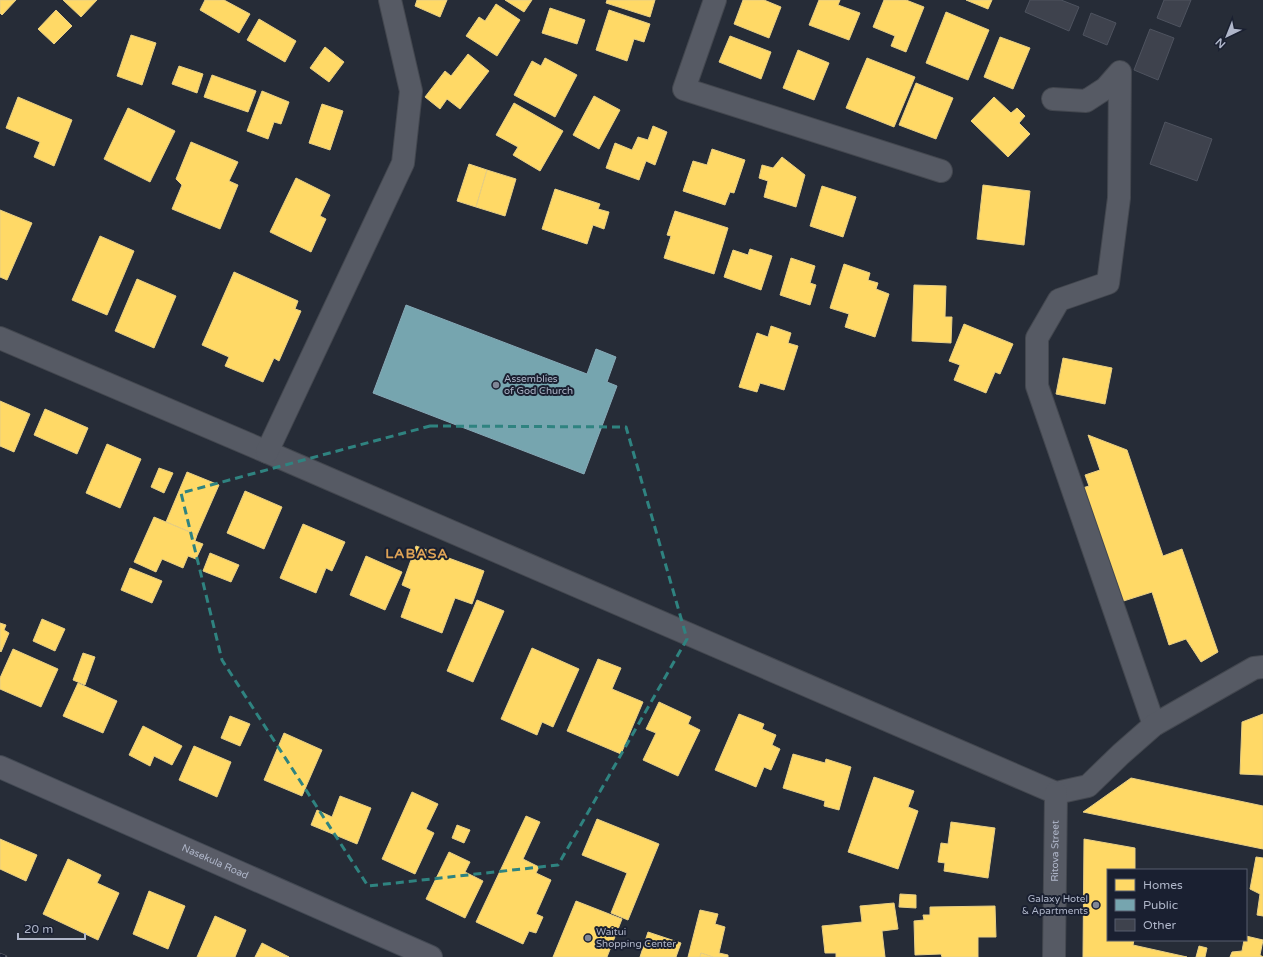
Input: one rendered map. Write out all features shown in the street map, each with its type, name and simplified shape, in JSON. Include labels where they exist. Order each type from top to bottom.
[{"type":"main road","name":"Nasekula Road","points":[[0,767],[431,957]]},
{"type":"street","points":[[267,452],[403,163],[411,91],[390,0]]},
{"type":"street","points":[[715,0],[684,89],[941,171]]},
{"type":"street","points":[[1053,99],[1086,101],[1106,88],[1120,72],[1119,198],[1108,283],[1060,300],[1037,338],[1037,386],[1154,725]]},
{"type":"street","points":[[0,338],[1056,793],[1088,786],[1154,725],[1254,668],[1263,667]]},
{"type":"street","name":"Ritova Street","points":[[1054,957],[1056,793]]},
{"type":"highlighted area","points":[[430,426],[626,427],[687,639],[558,865],[368,886],[222,660],[181,493]]},
{"type":"building: Homes","points":[[0,0],[16,0],[2,15],[0,13]]},
{"type":"building: Homes","points":[[63,0],[97,0],[81,17]]},
{"type":"building: Homes","points":[[205,0],[224,0],[250,14],[239,33],[200,10]]},
{"type":"building: Homes","points":[[417,0],[447,0],[440,17],[415,6]]},
{"type":"building: Homes","points":[[505,0],[532,0],[524,12]]},
{"type":"building: Homes","points":[[607,0],[655,0],[650,17],[606,3]]},
{"type":"building: Homes","points":[[743,0],[764,0],[781,7],[769,38],[734,24]]},
{"type":"building: Homes","points":[[819,0],[840,0],[838,5],[860,13],[849,40],[809,25]]},
{"type":"building: Homes","points":[[884,0],[906,0],[924,7],[906,52],[891,46],[895,36],[873,27]]},
{"type":"building: Homes","points":[[966,0],[992,0],[988,9]]},
{"type":"building: Homes","points":[[496,4],[520,20],[497,56],[466,36],[479,17],[485,21]]},
{"type":"building: Homes","points":[[550,8],[585,20],[577,44],[542,33]]},
{"type":"building: Homes","points":[[56,10],[72,26],[54,44],[38,29]]},
{"type":"building: Homes","points":[[609,10],[650,24],[644,42],[634,39],[627,61],[596,50]]},
{"type":"building: Homes","points":[[946,12],[989,30],[968,80],[926,63]]},
{"type":"building: Homes","points":[[259,19],[296,41],[285,62],[247,40]]},
{"type":"building: Homes","points":[[131,35],[156,43],[142,85],[117,76]]},
{"type":"building: Homes","points":[[730,36],[771,52],[761,79],[719,62]]},
{"type":"building: Homes","points":[[1000,37],[1030,48],[1013,89],[984,77]]},
{"type":"building: Homes","points":[[325,47],[344,62],[329,82],[310,68]]},
{"type":"building: Homes","points":[[798,50],[829,63],[814,100],[783,88]]},
{"type":"building: Homes","points":[[468,54],[489,71],[460,109],[447,99],[440,109],[425,97],[445,71],[451,76]]},
{"type":"building: Homes","points":[[545,58],[577,75],[555,117],[514,95],[532,61],[541,66]]},
{"type":"building: Homes","points":[[867,58],[915,77],[894,127],[846,108]]},
{"type":"building: Homes","points":[[179,66],[203,74],[197,93],[172,84]]},
{"type":"building: Homes","points":[[212,75],[256,91],[248,112],[204,97]]},
{"type":"building: Homes","points":[[916,83],[953,98],[936,139],[899,125]]},
{"type":"building: Homes","points":[[262,91],[289,102],[281,124],[274,122],[268,139],[247,131]]},
{"type":"building: Homes","points":[[594,96],[620,110],[599,149],[573,135]]},
{"type":"building: Homes","points":[[18,97],[72,120],[54,166],[34,157],[40,142],[6,128]]},
{"type":"building: Homes","points":[[994,97],[1011,113],[1017,108],[1025,116],[1019,123],[1030,134],[1008,157],[971,121]]},
{"type":"building: Homes","points":[[514,103],[563,131],[540,171],[513,155],[518,147],[496,135]]},
{"type":"building: Homes","points":[[322,104],[343,111],[330,150],[309,143]]},
{"type":"building: Homes","points":[[128,108],[175,131],[150,182],[104,159]]},
{"type":"building: Homes","points":[[653,126],[667,132],[655,165],[646,161],[639,180],[606,168],[615,143],[632,150],[638,137],[648,140]]},
{"type":"building: Homes","points":[[191,142],[238,162],[229,181],[238,185],[220,229],[172,209],[182,185],[176,179]]},
{"type":"building: Homes","points":[[712,149],[745,160],[734,193],[730,192],[725,205],[683,191],[693,161],[707,165]]},
{"type":"building: Homes","points":[[782,157],[805,175],[796,207],[764,197],[768,181],[759,178],[762,165],[773,168]]},
{"type":"building: Homes","points":[[469,164],[487,170],[476,207],[457,201]]},
{"type":"building: Homes","points":[[487,170],[516,179],[505,216],[476,207]]},
{"type":"building: Homes","points":[[296,178],[330,195],[320,216],[326,219],[311,252],[270,232]]},
{"type":"building: Homes","points":[[983,185],[1030,191],[1024,245],[977,239]]},
{"type":"building: Homes","points":[[822,186],[856,197],[843,237],[810,226]]},
{"type":"building: Homes","points":[[555,189],[600,204],[598,209],[609,212],[604,229],[593,225],[587,244],[542,229]]},
{"type":"building: Homes","points":[[0,210],[32,223],[7,280],[0,277]]},
{"type":"building: Homes","points":[[675,211],[728,228],[714,274],[664,258],[671,236],[667,235]]},
{"type":"building: Homes","points":[[100,236],[134,251],[107,315],[72,300]]},
{"type":"building: Homes","points":[[750,249],[772,256],[761,290],[724,277],[733,250],[748,255]]},
{"type":"building: Homes","points":[[791,258],[815,266],[810,283],[816,285],[810,305],[780,295]]},
{"type":"building: Homes","points":[[844,264],[870,273],[868,280],[878,283],[876,289],[889,294],[875,337],[845,327],[849,314],[830,308]]},
{"type":"building: Homes","points":[[234,272],[298,301],[295,309],[301,311],[279,361],[274,358],[263,382],[225,366],[229,357],[202,345]]},
{"type":"building: Homes","points":[[137,279],[176,296],[154,348],[115,331]]},
{"type":"building: Homes","points":[[914,285],[946,286],[945,317],[952,317],[951,343],[912,341]]},
{"type":"building: Homes","points":[[964,324],[1013,344],[1000,374],[995,372],[986,393],[954,380],[960,365],[949,361]]},
{"type":"building: Homes","points":[[771,326],[791,333],[788,343],[798,346],[784,390],[760,383],[757,392],[739,387],[757,333],[768,337]]},
{"type":"building: Homes","points":[[1063,358],[1112,368],[1105,404],[1056,394]]},
{"type":"building: Homes","points":[[0,401],[30,414],[14,452],[0,446]]},
{"type":"building: Homes","points":[[45,409],[88,428],[77,454],[34,435]]},
{"type":"building: Homes","points":[[1088,435],[1127,450],[1163,556],[1182,549],[1218,652],[1201,662],[1186,639],[1169,645],[1152,592],[1114,604],[1076,490],[1089,486],[1085,475],[1100,470]]},
{"type":"building: Homes","points":[[107,444],[141,459],[120,508],[86,493]]},
{"type":"building: Homes","points":[[159,468],[173,473],[164,493],[151,487]]},
{"type":"building: Homes","points":[[187,472],[219,485],[197,535],[166,522]]},
{"type":"building: Homes","points":[[245,491],[282,507],[264,549],[227,533]]},
{"type":"building: Homes","points":[[154,517],[197,535],[195,541],[203,544],[196,559],[188,556],[183,568],[162,559],[156,572],[134,562]]},
{"type":"building: Homes","points":[[303,524],[345,542],[332,571],[326,568],[316,593],[280,578]]},
{"type":"building: Homes","points":[[416,546],[484,571],[472,604],[455,598],[442,633],[401,617],[411,589],[402,585]]},
{"type":"building: Homes","points":[[210,553],[239,565],[231,582],[203,571]]},
{"type":"building: Homes","points":[[366,556],[402,572],[385,610],[350,595]]},
{"type":"building: Homes","points":[[130,568],[162,581],[152,603],[121,590]]},
{"type":"building: Homes","points":[[477,600],[504,611],[473,682],[447,671]]},
{"type":"building: Homes","points":[[42,619],[65,629],[55,651],[33,641]]},
{"type":"building: Homes","points":[[0,623],[6,625],[4,630],[9,633],[1,652],[0,651]]},
{"type":"building: Homes","points":[[532,648],[579,669],[553,727],[542,722],[537,735],[501,719]]},
{"type":"building: Homes","points":[[13,649],[58,669],[41,707],[0,689],[0,678]]},
{"type":"building: Homes","points":[[83,653],[95,657],[85,685],[73,680]]},
{"type":"building: Homes","points":[[598,659],[621,668],[612,689],[643,702],[621,754],[567,731]]},
{"type":"building: Homes","points":[[78,683],[117,701],[103,733],[63,716]]},
{"type":"building: Homes","points":[[659,702],[691,717],[688,724],[700,730],[678,776],[643,760],[656,733],[646,729]]},
{"type":"building: Homes","points":[[739,714],[764,724],[762,729],[776,735],[772,745],[780,749],[771,770],[764,767],[756,787],[715,770]]},
{"type":"building: Homes","points":[[1263,714],[1263,775],[1240,774],[1242,722]]},
{"type":"building: Homes","points":[[230,716],[250,724],[240,746],[221,738]]},
{"type":"building: Homes","points":[[143,726],[182,746],[172,765],[154,756],[150,766],[129,755]]},
{"type":"building: Homes","points":[[284,733],[322,750],[302,796],[264,780]]},
{"type":"building: Homes","points":[[194,746],[231,762],[217,797],[179,780]]},
{"type":"building: Homes","points":[[793,754],[825,763],[826,759],[851,767],[839,810],[824,806],[825,801],[783,788]]},
{"type":"building: Homes","points":[[874,777],[914,791],[908,807],[918,811],[898,869],[848,852]]},
{"type":"building: Homes","points":[[1131,778],[1263,806],[1263,849],[1083,812]]},
{"type":"building: Homes","points":[[412,792],[438,804],[426,829],[434,833],[415,874],[382,859]]},
{"type":"building: Homes","points":[[340,796],[371,808],[357,844],[311,825],[317,810],[332,817]]},
{"type":"building: Homes","points":[[526,816],[540,822],[523,859],[539,867],[536,873],[551,880],[536,914],[543,917],[536,933],[529,931],[523,944],[476,922]]},
{"type":"building: Homes","points":[[597,819],[659,844],[628,920],[611,913],[627,873],[582,855]]},
{"type":"building: Homes","points":[[951,822],[995,828],[988,878],[944,871],[945,863],[938,862],[941,843],[948,844]]},
{"type":"building: Homes","points":[[457,825],[470,830],[464,843],[452,838]]},
{"type":"building: Homes","points":[[0,839],[37,855],[26,881],[0,869]]},
{"type":"building: Homes","name":"Galaxy Hotel & Apartments","points":[[1084,839],[1135,848],[1135,869],[1107,869],[1107,941],[1134,941],[1133,945],[1187,957],[1083,957]]},
{"type":"building: Homes","points":[[449,852],[470,862],[465,872],[483,881],[465,918],[426,899]]},
{"type":"building: Homes","points":[[1256,857],[1263,858],[1263,916],[1257,915],[1260,894],[1250,889]]},
{"type":"building: Homes","points":[[68,859],[101,875],[97,883],[119,893],[98,940],[43,914]]},
{"type":"building: Homes","points":[[149,891],[185,906],[168,949],[133,934]]},
{"type":"building: Homes","points":[[900,894],[916,895],[916,908],[899,907]]},
{"type":"building: Homes","name":"Waitui Shopping Center","points":[[576,901],[622,919],[607,957],[553,957]]},
{"type":"building: Homes","points":[[894,903],[898,929],[882,931],[885,957],[836,957],[836,953],[825,953],[822,926],[862,922],[860,906]]},
{"type":"building: Homes","points":[[995,906],[996,937],[978,937],[978,957],[942,957],[941,954],[915,955],[914,921],[924,920],[923,915],[930,915],[930,907]]},
{"type":"building: Homes","points":[[700,910],[718,914],[715,924],[725,927],[719,953],[728,955],[728,957],[713,957],[701,953],[700,957],[688,957]]},
{"type":"building: Homes","points":[[215,916],[246,930],[235,957],[197,957]]},
{"type":"building: Homes","points":[[648,932],[681,943],[676,957],[640,957]]},
{"type":"building: Homes","points":[[1247,936],[1263,940],[1260,955],[1263,957],[1230,957],[1232,952],[1242,951],[1244,941],[1247,941]]},
{"type":"building: Homes","points":[[262,943],[289,957],[255,957]]},
{"type":"building: Homes","points":[[1199,946],[1207,948],[1205,957],[1196,957]]},
{"type":"building: Homes","points":[[701,953],[713,957],[700,957]]},
{"type":"building: Public","points":[[406,305],[587,374],[596,349],[616,357],[607,382],[617,386],[584,474],[373,393]]},
{"type":"building: Other","points":[[1030,0],[1061,0],[1079,7],[1069,31],[1025,12]]},
{"type":"building: Other","points":[[1164,0],[1191,0],[1180,27],[1157,18]]},
{"type":"building: Other","points":[[1091,13],[1116,23],[1107,45],[1083,35]]},
{"type":"building: Other","points":[[1150,29],[1174,38],[1158,80],[1134,70]]},
{"type":"building: Other","points":[[1165,122],[1212,139],[1197,181],[1150,164]]},
{"type":"railway","points":[[0,955],[5,957]]},
{"type":"place","name":"Assemblies of God Church","points":[[496,385]]},
{"type":"place","name":"Galaxy Hotel & Apartments","points":[[1096,905]]},
{"type":"place","name":"Waitui Shopping Center","points":[[588,938]]},
{"type":"district","name":"LABASA","points":[[417,553]]}]
